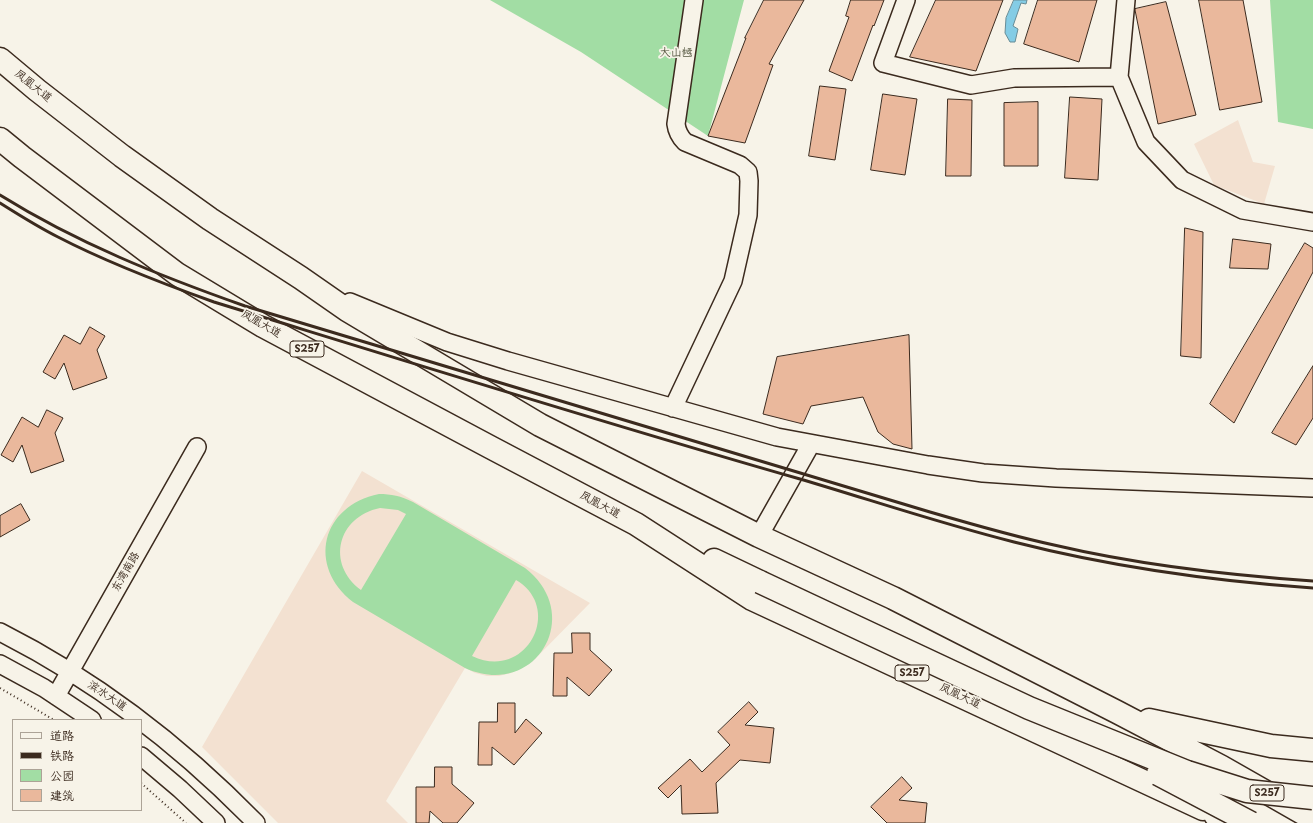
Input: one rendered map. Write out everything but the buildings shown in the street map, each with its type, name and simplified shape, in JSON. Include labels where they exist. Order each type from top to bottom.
[{"type":"main road","name":"凤凰大道","points":[[0,59],[37,90],[122,156],[210,219],[301,278],[347,310],[540,425],[759,536],[893,598],[1117,712],[1222,767],[1313,819]]},
{"type":"main road","name":"凤凰大道","points":[[0,138],[22,157],[177,274],[277,333],[636,524],[752,599],[1215,817]]},
{"type":"main road","name":"S257","points":[[636,524],[1029,708],[1187,772],[1247,791],[1313,798]]},
{"type":"main road","points":[[1029,708],[1239,815],[1251,823]]},
{"type":"main road","points":[[1117,712],[1271,746],[1313,750]]},
{"type":"main road","points":[[1215,817],[1218,798],[1227,789],[1229,778],[1222,767]]},
{"type":"street","points":[[673,408],[733,281],[748,215],[748,172],[740,165],[685,142],[676,129],[694,0]]},
{"type":"street","points":[[906,0],[883,63],[971,85],[1014,78],[1119,77]]},
{"type":"street","points":[[1126,0],[1119,77],[1146,142],[1182,180],[1243,210],[1313,222]]},
{"type":"street","name":"凤凰大道","points":[[301,278],[333,295],[447,342],[673,408],[778,437],[811,444],[928,465],[983,473],[1056,478],[1313,488]]},
{"type":"street","points":[[759,536],[811,444]]},
{"type":"street","name":"东湾南路","points":[[56,696],[197,447]]},
{"type":"street","name":"滨水大道","points":[[0,632],[70,671],[140,719]]},
{"type":"street","points":[[0,664],[56,696],[90,719]]},
{"type":"street","name":"滨水大道","points":[[142,721],[199,767],[256,823]]},
{"type":"street","points":[[142,757],[180,789],[216,823]]},
{"type":"path","points":[[0,688],[52,719]]},
{"type":"path","points":[[142,784],[186,823]]},
{"type":"shaded area","points":[[1238,120],[1253,162],[1275,166],[1264,204],[1214,185],[1194,144]]},
{"type":"shaded area","points":[[362,471],[590,603],[532,662],[522,668],[499,676],[487,676],[475,673],[465,668],[386,801],[408,823],[278,823],[202,747]]},
{"type":"green space","name":"大山乸","points":[[490,0],[744,0],[708,136],[581,52]]},
{"type":"green space","points":[[1270,0],[1313,0],[1313,129],[1278,122]]},
{"type":"green space","points":[[379,494],[388,494],[409,500],[525,568],[543,587],[551,608],[551,629],[544,648],[531,663],[512,672],[490,675],[465,668],[353,602],[339,588],[330,572],[326,555],[327,539],[333,524],[344,511],[359,501]],"holes":[[[380,508],[398,510],[406,514],[361,590],[350,579],[343,567],[340,555],[341,543],[346,531],[354,521],[365,513]],[[516,580],[530,592],[537,607],[538,623],[533,638],[523,651],[509,659],[492,661],[472,656]]]},
{"type":"water","points":[[1014,0],[1027,0],[1026,4],[1021,3],[1013,26],[1018,29],[1015,42],[1010,42],[1005,33],[1006,18]]},
{"type":"railway","points":[[0,195],[89,243],[182,283],[245,306],[930,512],[1023,538],[1150,564],[1248,576],[1313,581]]},
{"type":"railway","points":[[0,203],[43,229],[115,264],[214,302],[933,520],[1051,551],[1125,566],[1200,577],[1313,588]]}]
